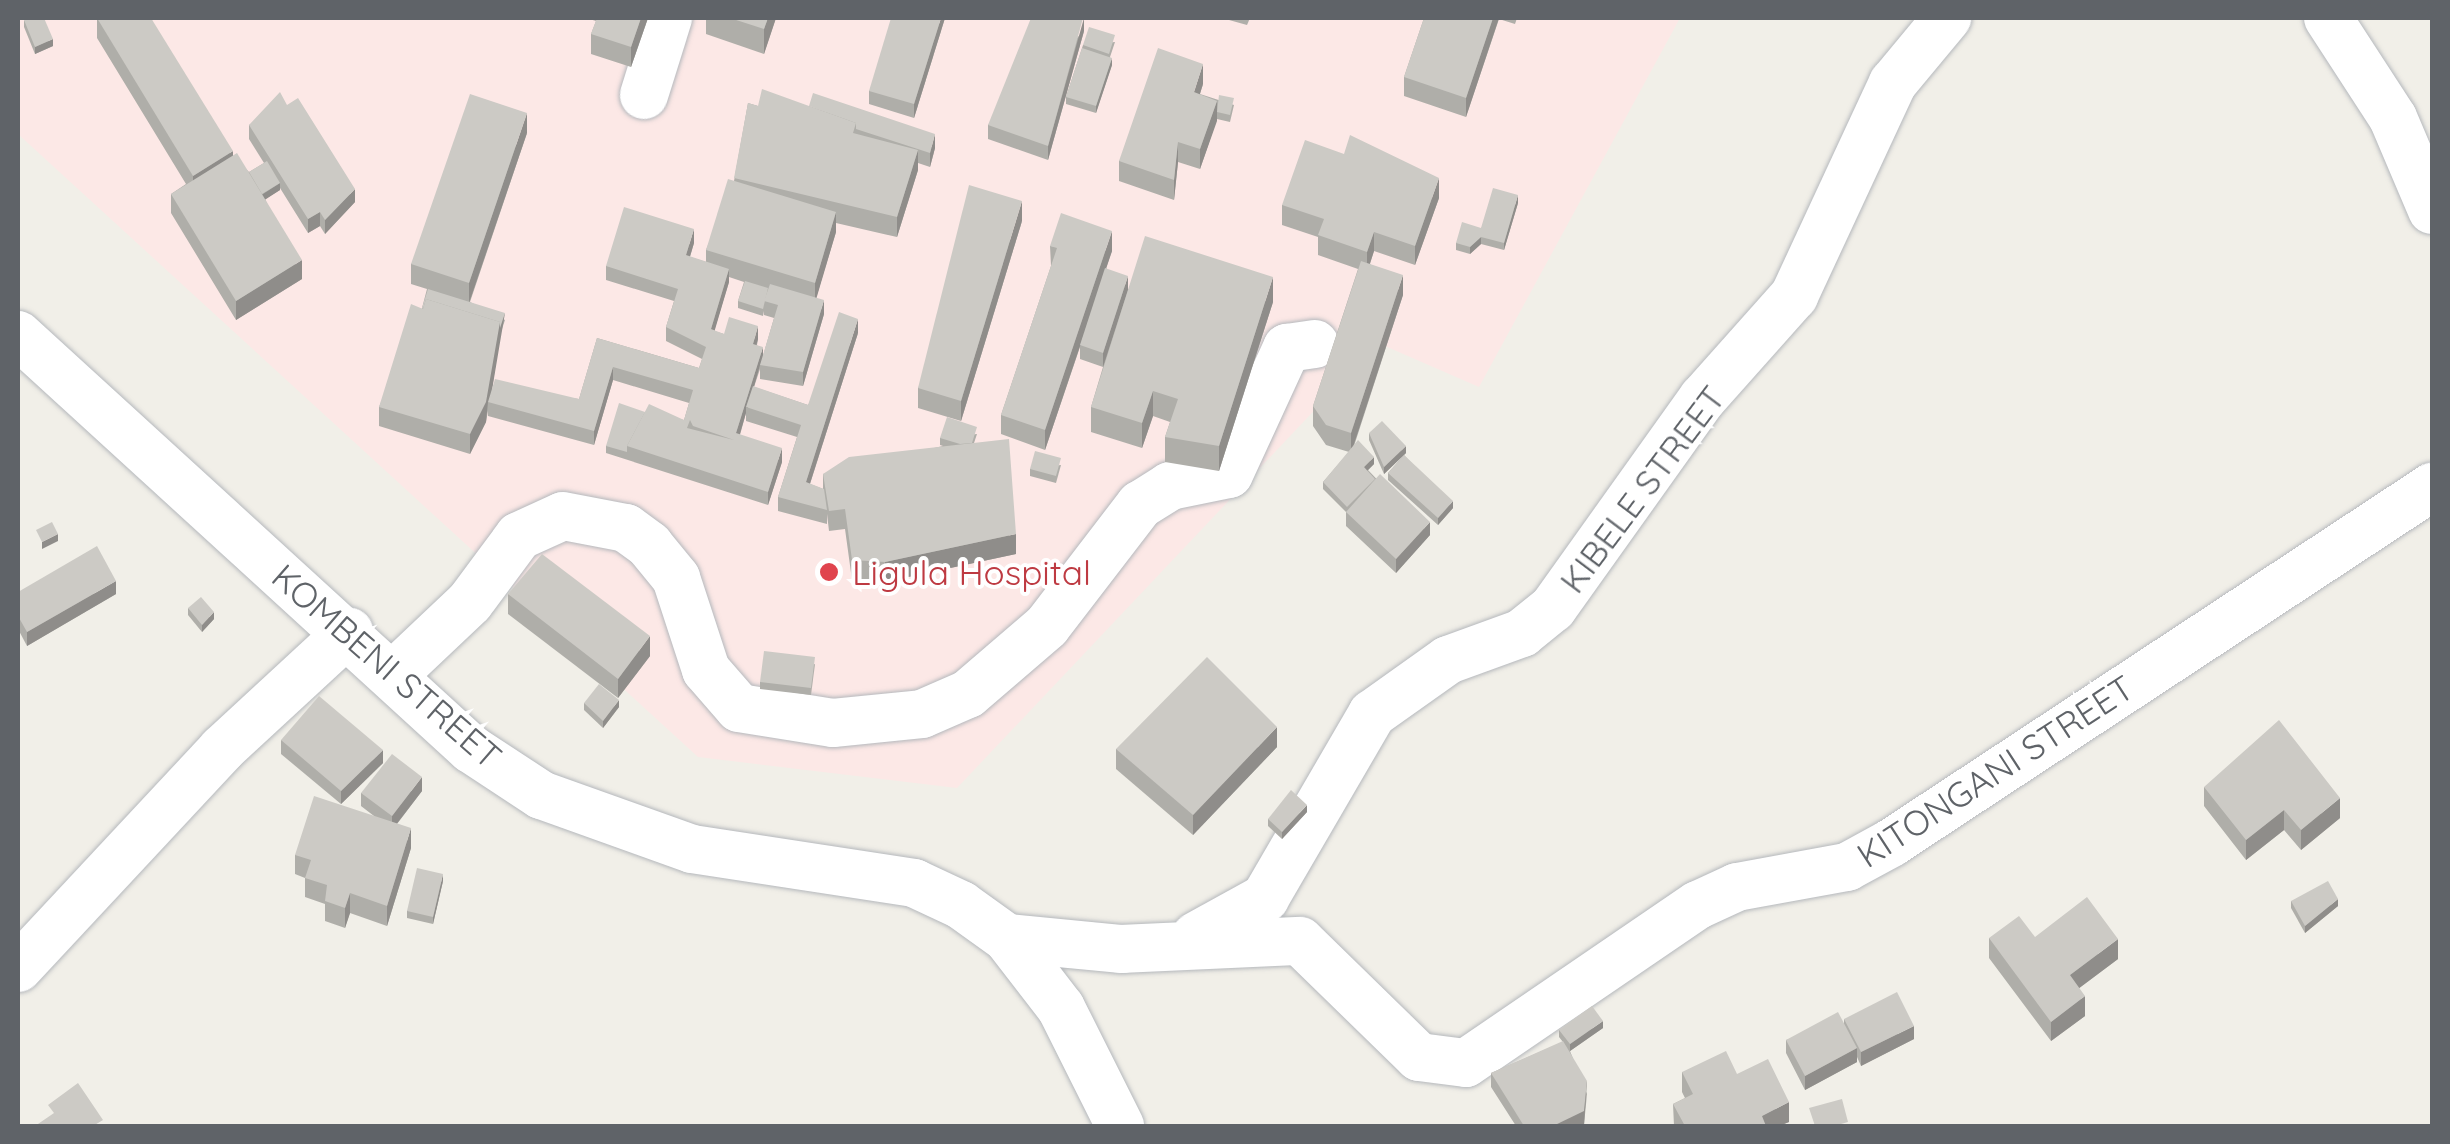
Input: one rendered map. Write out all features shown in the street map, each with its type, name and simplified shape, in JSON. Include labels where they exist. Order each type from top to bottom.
[{"type":"street","points":[[644,96],[668,18]]},
{"type":"street","name":"KIBELE STREET","points":[[1166,949],[1265,898],[1372,714],[1448,660],[1522,633],[1554,608],[1702,398],[1794,296],[1893,83],[1948,18]]},
{"type":"street","points":[[2328,18],[2393,118],[2432,210]]},
{"type":"street","name":"KOMBENI STREET","points":[[18,335],[349,632],[472,748],[610,826],[692,849],[914,882],[1007,938],[1061,1008],[1120,1126]]},
{"type":"street","points":[[394,673],[470,602],[519,536],[563,516],[626,528],[650,545],[676,578],[706,670],[739,708],[834,724],[922,714],[968,694],[1047,626],[1140,505],[1170,486],[1229,474],[1287,348],[1315,344]]},
{"type":"street","name":"KITONGANI STREET","points":[[1007,938],[1166,949],[1300,942],[1419,1057],[1485,1057],[1698,905],[1737,887],[1847,867],[1892,842],[2432,487]]},
{"type":"street","points":[[18,968],[38,920],[349,632]]},
{"type":"shaded area","name":"Ligula Hospital","points":[[18,18],[1680,18],[1479,387],[1378,343],[957,788],[698,757],[18,134]]},
{"type":"building","points":[[44,18],[53,39],[35,47],[24,20]]},
{"type":"building","points":[[97,18],[151,18],[233,151],[193,176]]},
{"type":"building","points":[[597,18],[641,18],[631,47],[591,34]]},
{"type":"building","points":[[730,18],[768,18],[764,29]]},
{"type":"building","points":[[891,18],[941,18],[914,104],[869,91]]},
{"type":"building","points":[[1031,18],[1083,18],[1048,146],[988,125]]},
{"type":"building","points":[[1424,18],[1493,18],[1466,98],[1404,77]]},
{"type":"building","points":[[1089,27],[1115,35],[1109,54],[1083,45]]},
{"type":"building","points":[[1082,48],[1112,58],[1096,106],[1066,97]]},
{"type":"building","points":[[1158,48],[1203,64],[1194,92],[1217,101],[1200,149],[1178,142],[1174,180],[1119,161]]},
{"type":"building","points":[[762,89],[856,123],[853,133],[918,150],[897,217],[734,178],[748,103],[758,106]]},
{"type":"building","points":[[280,92],[287,105],[298,98],[355,189],[325,220],[320,212],[308,219],[249,125]]},
{"type":"building","points":[[813,93],[935,134],[930,153],[856,129],[856,123],[809,106]]},
{"type":"building","points":[[470,94],[527,113],[469,283],[411,264]]},
{"type":"building","points":[[1219,95],[1234,98],[1230,115],[1217,112]]},
{"type":"building","points":[[1350,135],[1439,178],[1415,246],[1374,232],[1367,252],[1318,235],[1324,219],[1282,205],[1305,140],[1344,154]]},
{"type":"building","points":[[237,153],[302,260],[236,301],[171,194]]},
{"type":"building","points":[[267,161],[280,183],[262,194],[249,172]]},
{"type":"building","points":[[728,179],[836,212],[815,283],[706,250]]},
{"type":"building","points":[[969,185],[1022,201],[961,401],[918,388]]},
{"type":"building","points":[[1493,188],[1518,195],[1504,243],[1481,237],[1470,247],[1456,243],[1462,222],[1481,228]]},
{"type":"building","points":[[624,207],[694,229],[686,255],[729,269],[711,329],[724,334],[729,317],[758,326],[753,344],[763,347],[736,433],[782,448],[768,492],[627,446],[649,404],[684,420],[693,390],[613,367],[594,431],[488,402],[495,379],[579,399],[597,338],[699,368],[706,347],[666,327],[678,289],[606,266]],"holes":[[[690,420],[693,426],[734,440],[687,428]]]},
{"type":"building","points":[[1061,213],[1112,231],[1045,430],[1001,415],[1057,248],[1050,246]]},
{"type":"building","points":[[1145,236],[1273,277],[1219,446],[1165,437],[1178,399],[1153,391],[1142,423],[1091,407]]},
{"type":"building","points":[[1361,261],[1403,275],[1351,433],[1326,425],[1313,406]]},
{"type":"building","points":[[1105,268],[1128,276],[1103,353],[1080,345]]},
{"type":"building","points":[[745,281],[768,288],[763,309],[738,301]]},
{"type":"building","points":[[770,284],[824,300],[803,372],[760,365],[778,305],[764,301]]},
{"type":"building","points":[[428,289],[505,313],[500,328],[500,322],[426,299],[423,309]]},
{"type":"building","points":[[426,299],[500,322],[486,402],[470,434],[379,407],[411,304],[423,309]]},
{"type":"building","points":[[839,312],[858,319],[806,482],[824,489],[827,510],[778,497],[801,425],[746,407],[753,386],[808,405]]},
{"type":"building","points":[[619,403],[645,412],[627,452],[606,446]]},
{"type":"building","points":[[947,417],[977,427],[972,443],[940,438]]},
{"type":"building","points":[[1382,421],[1406,446],[1384,467],[1369,433]]},
{"type":"building","points":[[1009,439],[1016,534],[885,562],[852,560],[845,509],[829,511],[823,474],[849,457]]},
{"type":"building","points":[[1358,440],[1374,457],[1364,467],[1375,479],[1347,507],[1323,482]]},
{"type":"building","points":[[1035,451],[1061,458],[1056,476],[1030,469]]},
{"type":"building","points":[[1404,455],[1453,501],[1438,518],[1388,473]]},
{"type":"building","points":[[1380,474],[1430,522],[1396,559],[1346,512]]},
{"type":"building","points":[[52,522],[58,534],[42,542],[36,530]]},
{"type":"building","points":[[97,546],[116,581],[27,632],[18,616],[18,592]]},
{"type":"building","points":[[542,554],[650,636],[618,679],[508,594]]},
{"type":"building","points":[[201,597],[214,612],[202,625],[188,608]]},
{"type":"building","points":[[764,651],[815,657],[811,688],[760,682]]},
{"type":"building","points":[[1207,657],[1277,727],[1193,815],[1116,749]]},
{"type":"building","points":[[599,684],[619,700],[603,721],[584,703]]},
{"type":"building","points":[[319,696],[383,750],[341,791],[281,740]]},
{"type":"building","points":[[2279,720],[2340,798],[2301,830],[2284,810],[2246,840],[2204,787]]},
{"type":"building","points":[[392,754],[422,777],[392,816],[361,793]]},
{"type":"building","points":[[1291,790],[1307,805],[1282,832],[1268,819]]},
{"type":"building","points":[[314,796],[411,828],[387,906],[350,893],[345,908],[325,901],[327,885],[305,878],[311,860],[295,855]]},
{"type":"building","points":[[417,868],[443,874],[433,917],[407,911]]},
{"type":"building","points":[[2328,881],[2338,899],[2305,926],[2291,901]]},
{"type":"building","points":[[2087,897],[2118,939],[2070,975],[2085,996],[2051,1022],[1989,938],[2019,916],[2035,937]]},
{"type":"building","points":[[1897,992],[1914,1026],[1861,1052],[1844,1019]]},
{"type":"building","points":[[1592,1006],[1603,1021],[1570,1044],[1559,1030]]},
{"type":"building","points":[[1838,1012],[1857,1048],[1805,1076],[1786,1040]]},
{"type":"building","points":[[1563,1041],[1587,1081],[1584,1111],[1553,1126],[1524,1126],[1491,1073]]},
{"type":"building","points":[[1726,1051],[1737,1074],[1768,1059],[1789,1102],[1762,1116],[1766,1126],[1685,1126],[1673,1104],[1693,1094],[1682,1072]]},
{"type":"building","points":[[78,1083],[103,1120],[93,1126],[35,1126],[54,1113],[48,1105]]},
{"type":"building","points":[[1842,1099],[1848,1122],[1815,1126],[1809,1108]]},
{"type":"place","name":"Ligula Hospital","points":[[829,572]]}]
